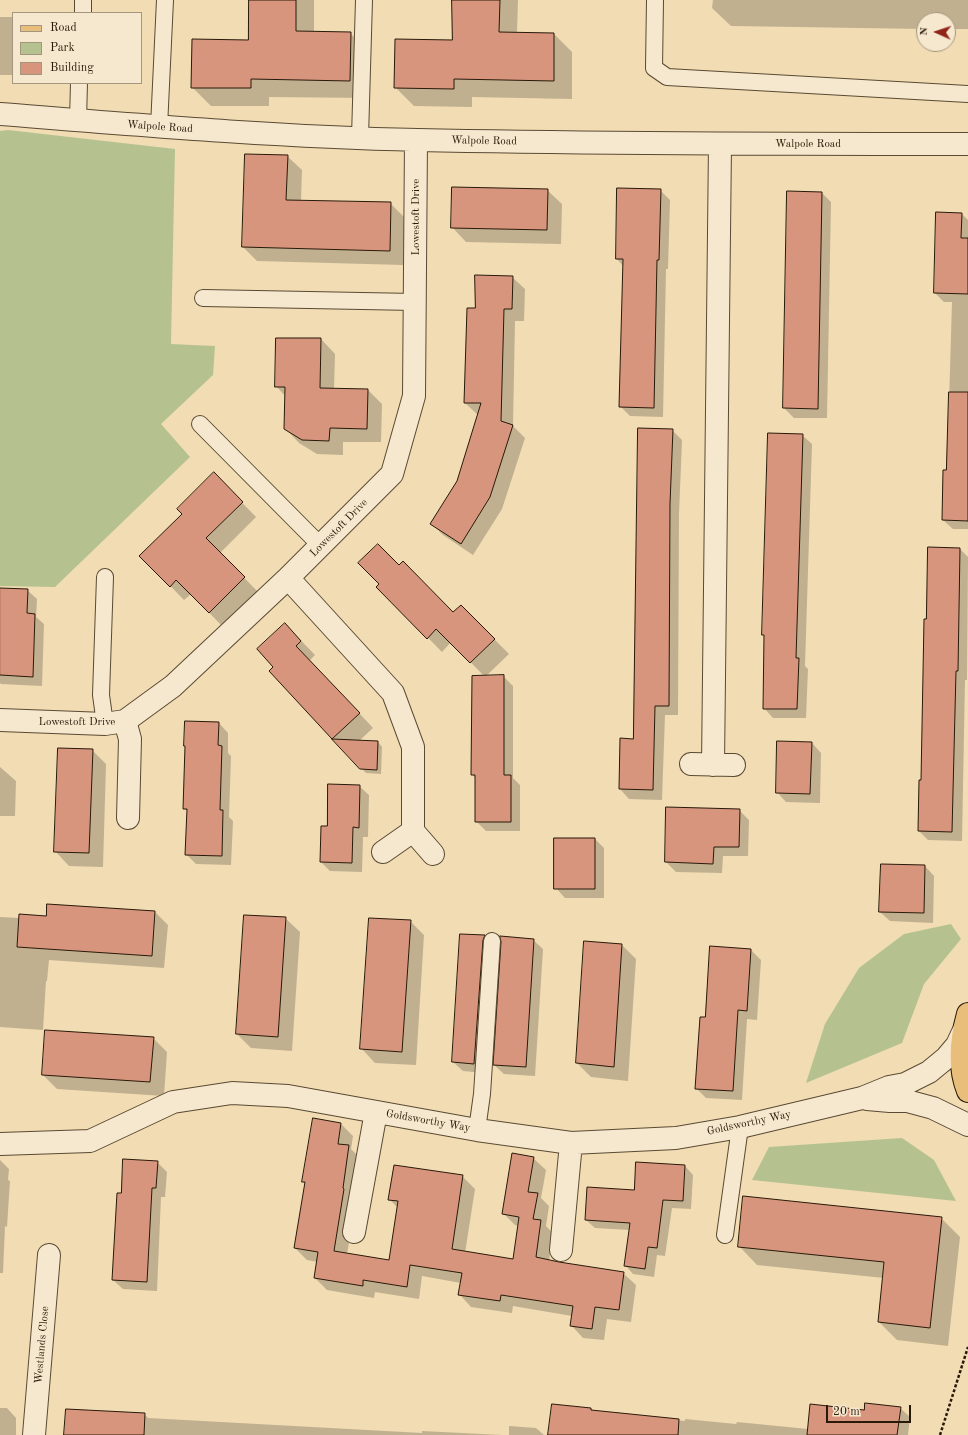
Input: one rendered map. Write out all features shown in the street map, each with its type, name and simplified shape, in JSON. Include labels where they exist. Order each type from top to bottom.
[{"type":"main road","points":[[966,1022],[961,1054],[968,1091]]},
{"type":"street","name":"Walpole Road","points":[[0,114],[230,132],[416,140],[720,144],[968,144]]},
{"type":"street","name":"Lowestoft Drive","points":[[0,720],[115,723],[173,686],[322,546],[392,474],[414,396],[416,140]]},
{"type":"street","points":[[713,765],[720,144]]},
{"type":"street","points":[[288,578],[393,693],[413,747],[412,831],[433,854]]},
{"type":"street","points":[[115,723],[130,739],[128,818]]},
{"type":"street","points":[[691,764],[734,765]]},
{"type":"street","points":[[383,852],[412,831]]},
{"type":"street","name":"Goldsworthy Way","points":[[0,1144],[90,1141],[172,1102],[232,1093],[288,1096],[477,1130],[571,1143],[676,1138],[740,1127],[862,1098],[889,1087],[905,1084],[928,1072],[946,1058],[957,1045],[966,1022]]},
{"type":"street","name":"Goldsworthy Way","points":[[862,1098],[908,1101],[933,1108],[968,1125]]},
{"type":"street","points":[[354,1232],[376,1112]]},
{"type":"street","points":[[561,1250],[571,1143]]},
{"type":"street","name":"Westlands Close","points":[[34,1435],[49,1255]]},
{"type":"lane","points":[[83,12],[84,0]]},
{"type":"lane","points":[[158,126],[165,0]]},
{"type":"lane","points":[[360,137],[364,0]]},
{"type":"lane","points":[[655,0],[654,68],[667,77],[968,94]]},
{"type":"lane","points":[[78,120],[79,84]]},
{"type":"lane","points":[[203,298],[415,302]]},
{"type":"lane","points":[[200,424],[322,546]]},
{"type":"lane","points":[[105,577],[101,695],[115,723]]},
{"type":"lane","points":[[477,1130],[482,1094],[492,941]]},
{"type":"lane","points":[[725,1235],[740,1127]]},
{"type":"path","points":[[940,1435],[968,1347]]},
{"type":"green space","points":[[8,130],[175,149],[171,344],[215,346],[213,375],[161,424],[190,457],[55,587],[0,586],[0,131]]},
{"type":"green space","points":[[951,924],[961,939],[924,984],[902,1043],[806,1083],[825,1024],[859,968],[904,934]]},
{"type":"green space","points":[[902,1138],[934,1160],[956,1201],[752,1180],[769,1147]]},
{"type":"building","points":[[249,0],[296,0],[296,31],[351,32],[350,81],[251,79],[251,88],[191,88],[192,39],[248,40]]},
{"type":"building","points":[[452,0],[500,0],[499,32],[554,33],[554,81],[454,79],[454,89],[394,88],[395,39],[452,40]]},
{"type":"building","points":[[245,154],[288,155],[286,200],[391,202],[390,251],[242,247]]},
{"type":"building","points":[[452,187],[548,189],[547,230],[451,228]]},
{"type":"building","points":[[617,188],[661,189],[659,260],[657,260],[654,408],[619,407],[623,259],[616,259]]},
{"type":"building","points":[[787,191],[822,192],[818,409],[783,408]]},
{"type":"building","points":[[936,212],[962,213],[961,238],[968,238],[968,294],[934,293]]},
{"type":"building","points":[[475,275],[513,276],[512,309],[504,309],[501,421],[513,425],[490,497],[461,544],[430,524],[457,481],[481,403],[464,403],[467,308],[475,308]]},
{"type":"building","points":[[276,338],[321,338],[320,388],[368,389],[367,429],[330,428],[329,441],[302,440],[284,429],[285,387],[275,387]]},
{"type":"building","points":[[949,392],[968,392],[968,521],[942,520],[943,470],[946,470]]},
{"type":"building","points":[[638,428],[673,429],[670,504],[669,706],[655,706],[653,790],[619,789],[620,738],[633,739]]},
{"type":"building","points":[[768,433],[803,434],[796,658],[799,658],[797,709],[763,709],[764,635],[762,635]]},
{"type":"building","points":[[214,472],[243,502],[206,538],[245,577],[209,613],[176,580],[170,587],[139,556],[182,514],[177,509]]},
{"type":"building","points":[[378,544],[399,565],[403,561],[453,612],[461,605],[495,639],[470,663],[436,629],[427,639],[376,587],[379,584],[358,563]]},
{"type":"building","points":[[928,547],[960,548],[958,671],[956,671],[952,832],[918,831],[919,780],[921,780],[924,619],[926,619]]},
{"type":"building","points":[[0,588],[28,589],[27,613],[35,614],[33,677],[0,675]]},
{"type":"building","points":[[285,623],[301,641],[296,646],[360,713],[332,739],[269,671],[273,667],[257,649]]},
{"type":"building","points":[[504,675],[504,775],[511,775],[511,822],[475,822],[475,775],[471,775],[472,676]]},
{"type":"building","points":[[185,721],[219,722],[218,745],[222,746],[220,810],[223,810],[222,856],[185,855],[187,809],[183,809]]},
{"type":"building","points":[[332,739],[378,741],[377,770],[360,769]]},
{"type":"building","points":[[777,741],[812,742],[810,794],[776,793]]},
{"type":"building","points":[[58,748],[93,749],[89,853],[54,852]]},
{"type":"building","points":[[328,784],[360,785],[359,828],[353,827],[352,863],[320,862],[321,826],[327,826]]},
{"type":"building","points":[[666,807],[740,809],[739,847],[714,847],[713,864],[665,862]]},
{"type":"building","points":[[554,838],[595,838],[595,889],[554,889]]},
{"type":"building","points":[[881,864],[925,865],[924,913],[879,912]]},
{"type":"building","points":[[47,904],[155,911],[152,956],[17,947],[19,914],[46,916]]},
{"type":"building","points":[[244,915],[286,917],[278,1037],[236,1034]]},
{"type":"building","points":[[369,918],[411,920],[402,1052],[360,1049]]},
{"type":"building","points":[[460,934],[485,935],[483,940],[474,1064],[452,1062]]},
{"type":"building","points":[[500,936],[534,939],[526,1067],[493,1065],[501,942]]},
{"type":"building","points":[[584,941],[622,944],[614,1067],[576,1063]]},
{"type":"building","points":[[710,946],[751,949],[747,1011],[738,1010],[733,1091],[695,1089],[700,1017],[705,1017]]},
{"type":"building","points":[[45,1030],[154,1037],[150,1082],[42,1075]]},
{"type":"building","points":[[313,1118],[341,1123],[338,1144],[349,1145],[344,1189],[334,1251],[389,1260],[398,1201],[388,1200],[394,1165],[463,1175],[452,1249],[513,1259],[519,1217],[502,1214],[512,1153],[534,1157],[528,1192],[538,1193],[533,1219],[541,1220],[536,1257],[624,1272],[619,1310],[595,1307],[592,1329],[570,1326],[573,1306],[501,1295],[500,1301],[458,1295],[462,1273],[410,1265],[407,1287],[363,1280],[363,1286],[314,1278],[318,1252],[294,1248],[305,1182],[302,1182]]},
{"type":"building","points":[[123,1159],[158,1161],[156,1188],[152,1188],[147,1282],[112,1280],[117,1193],[121,1193]]},
{"type":"building","points":[[636,1162],[685,1165],[683,1201],[663,1200],[657,1248],[648,1247],[645,1269],[624,1266],[630,1223],[585,1220],[587,1187],[634,1190]]},
{"type":"building","points":[[743,1196],[942,1217],[930,1328],[878,1322],[884,1262],[738,1247]]},
{"type":"building","points":[[865,1403],[901,1407],[897,1435],[807,1435],[810,1404],[864,1410]]},
{"type":"building","points":[[552,1404],[591,1408],[591,1410],[679,1419],[678,1435],[548,1435]]},
{"type":"building","points":[[66,1409],[145,1413],[144,1435],[64,1435]]}]
